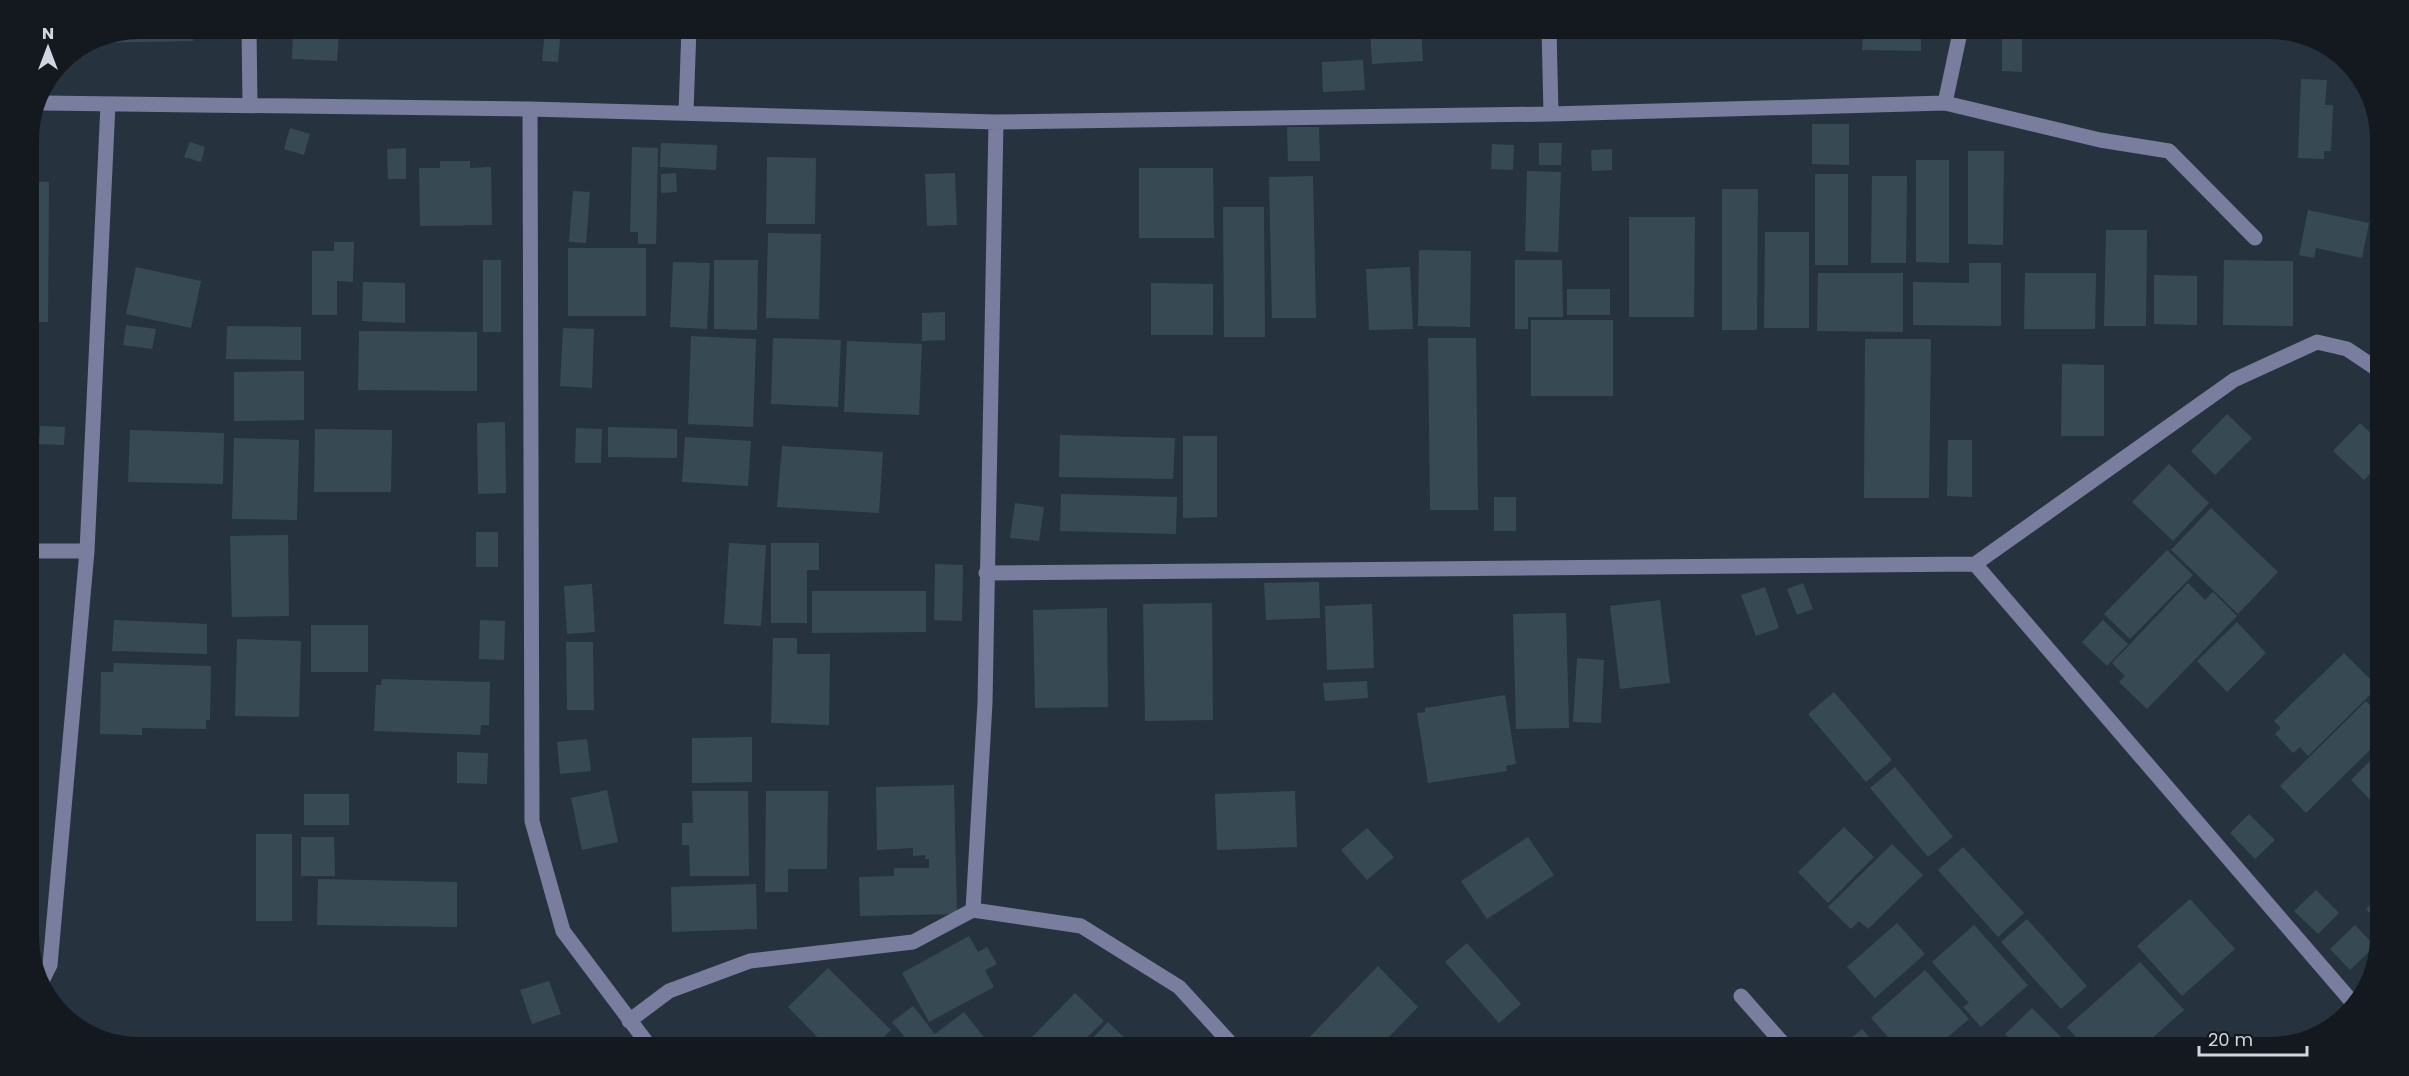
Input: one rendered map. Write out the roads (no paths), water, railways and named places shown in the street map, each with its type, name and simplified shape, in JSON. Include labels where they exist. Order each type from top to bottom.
[{"type":"street","points":[[249,39],[250,105]]},
{"type":"street","points":[[686,112],[688,39]]},
{"type":"street","points":[[1549,39],[1551,114]]},
{"type":"street","points":[[1945,103],[1959,39]]},
{"type":"street","points":[[46,103],[686,112],[996,122],[1551,114],[1945,103],[2100,140],[2169,151],[2254,238]]},
{"type":"street","points":[[46,973],[50,965],[87,551],[108,104]]},
{"type":"street","points":[[530,109],[532,821],[562,931],[642,1037]]},
{"type":"street","points":[[973,910],[985,703],[996,122]]},
{"type":"street","points":[[986,573],[1975,564],[2234,380],[2317,342],[2347,349],[2370,364]]},
{"type":"street","points":[[39,551],[87,551]]},
{"type":"street","points":[[1975,564],[2349,998]]},
{"type":"street","points":[[629,1021],[669,991],[750,961],[913,942],[973,910],[1081,926],[1179,987],[1225,1037]]},
{"type":"street","points":[[1741,996],[1777,1037]]}]
